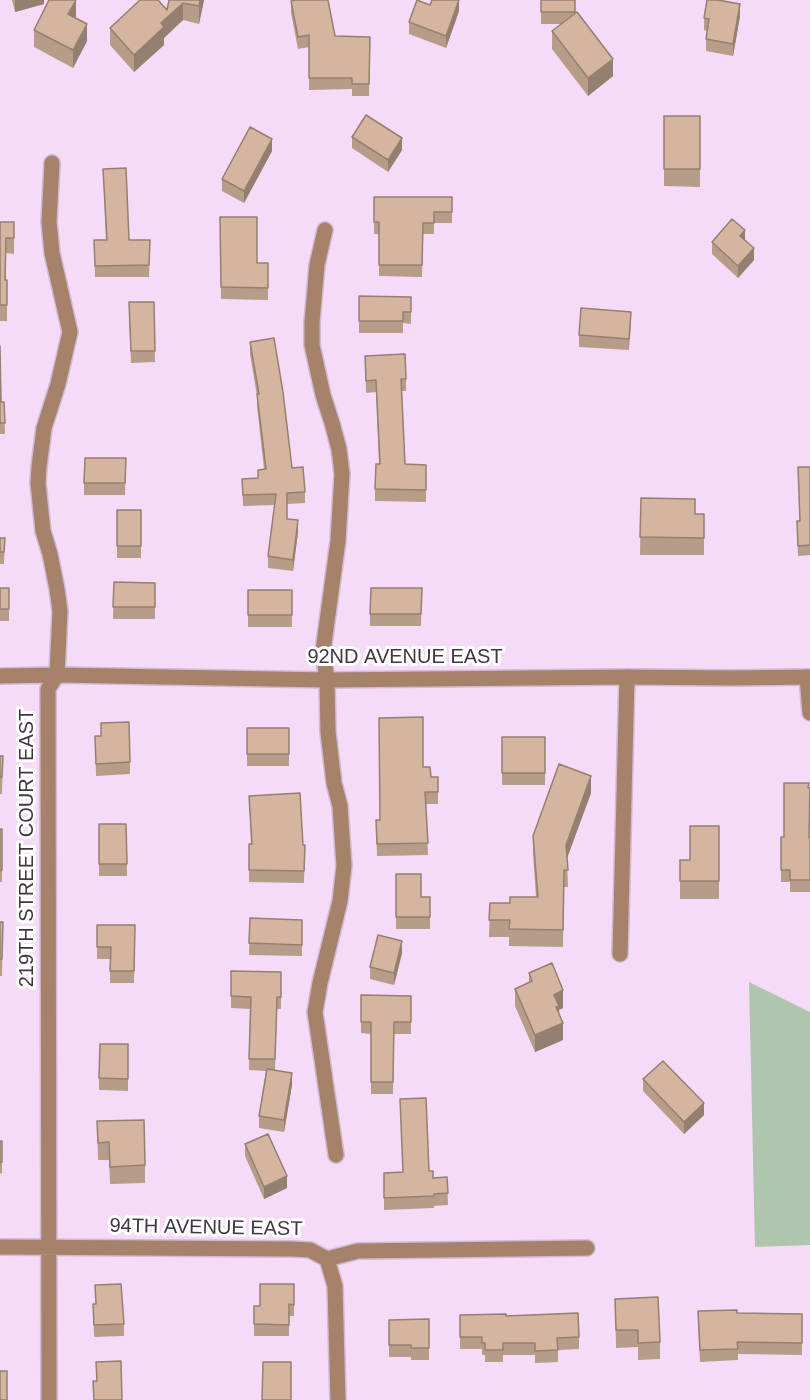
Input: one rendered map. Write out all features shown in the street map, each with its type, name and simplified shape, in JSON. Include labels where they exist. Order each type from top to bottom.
[{"type":"street","name":"219TH STREET COURT EAST","points":[[50,1400],[48,689],[57,675],[60,611],[50,554],[43,531],[38,483],[44,428],[58,384],[70,332],[52,253],[49,222],[52,163]]},
{"type":"street","points":[[325,230],[317,265],[312,345],[323,395],[339,449],[342,474],[338,541],[323,651],[327,680],[328,732],[334,783],[341,815],[344,866],[340,901],[315,1012],[336,1155]]},
{"type":"street","name":"92ND AVENUE EAST","points":[[0,676],[327,680],[809,677]]},
{"type":"street","points":[[620,954],[627,677]]},
{"type":"street","points":[[809,677],[810,713]]},
{"type":"street","name":"94TH AVENUE EAST","points":[[0,1247],[292,1249],[310,1250],[327,1260]]},
{"type":"street","points":[[338,1400],[335,1286],[327,1260],[358,1251],[587,1248]]},
{"type":"green space","points":[[749,982],[810,1012],[810,1245],[755,1247]]},
{"type":"building","points":[[49,0],[76,0],[68,14],[87,24],[73,50],[34,30]]},
{"type":"building","points":[[140,0],[158,0],[167,10],[169,0],[200,0],[199,6],[183,3],[161,23],[164,27],[134,55],[110,28]]},
{"type":"building","points":[[328,0],[335,36],[370,37],[369,84],[352,84],[352,78],[309,78],[309,35],[298,37],[291,1]]},
{"type":"building","points":[[417,0],[430,5],[432,0],[459,0],[446,36],[409,22]]},
{"type":"building","points":[[541,0],[575,0],[575,12],[541,12]]},
{"type":"building","points":[[707,0],[740,4],[733,44],[706,39],[709,19],[704,18]]},
{"type":"building","points":[[577,12],[613,59],[588,78],[552,31]]},
{"type":"building","points":[[366,115],[402,138],[388,160],[352,137]]},
{"type":"building","points":[[664,116],[700,116],[700,169],[664,169]]},
{"type":"building","points":[[250,127],[272,139],[244,191],[222,179]]},
{"type":"building","points":[[126,168],[129,240],[150,240],[149,265],[95,266],[94,240],[107,240],[103,169]]},
{"type":"building","points":[[374,197],[452,197],[452,212],[434,212],[434,223],[423,223],[422,265],[379,265],[379,222],[374,222]]},
{"type":"building","points":[[220,217],[257,217],[257,263],[268,263],[268,288],[221,287]]},
{"type":"building","points":[[732,219],[745,230],[740,236],[754,248],[738,266],[712,242]]},
{"type":"building","points":[[0,222],[14,222],[14,238],[6,238],[7,305],[0,305]]},
{"type":"building","points":[[359,296],[411,297],[411,312],[403,312],[403,321],[359,321]]},
{"type":"building","points":[[129,302],[154,302],[155,351],[131,351]]},
{"type":"building","points":[[581,308],[631,312],[629,339],[579,335]]},
{"type":"building","points":[[274,338],[292,468],[303,467],[305,492],[287,493],[287,519],[298,520],[293,560],[268,556],[276,494],[243,495],[242,479],[258,478],[258,470],[266,469],[257,394],[259,394],[250,342]]},
{"type":"building","points":[[0,346],[1,402],[4,402],[5,423],[0,423]]},
{"type":"building","points":[[405,354],[406,379],[401,379],[405,464],[426,465],[426,490],[375,489],[376,464],[380,464],[376,380],[366,381],[365,356]]},
{"type":"building","points":[[85,458],[126,458],[125,483],[84,483]]},
{"type":"building","points":[[798,467],[810,467],[810,545],[798,546],[797,521],[800,521]]},
{"type":"building","points":[[641,498],[695,499],[695,514],[704,514],[704,538],[640,537]]},
{"type":"building","points":[[117,510],[141,510],[141,546],[117,546]]},
{"type":"building","points":[[0,538],[5,538],[4,552],[0,552]]},
{"type":"building","points":[[114,582],[155,583],[155,607],[113,607]]},
{"type":"building","points":[[0,588],[9,588],[9,609],[0,609]]},
{"type":"building","points":[[371,588],[422,588],[421,614],[370,614]]},
{"type":"building","points":[[248,590],[292,590],[292,615],[248,615]]},
{"type":"building","points":[[423,717],[423,767],[430,767],[431,777],[438,777],[438,792],[425,792],[428,843],[377,844],[376,820],[380,820],[379,718]]},
{"type":"building","points":[[129,722],[130,762],[96,764],[95,736],[101,736],[101,723]]},
{"type":"building","points":[[247,728],[289,728],[289,754],[247,754]]},
{"type":"building","points":[[502,737],[545,737],[545,773],[502,773]]},
{"type":"building","points":[[0,756],[3,756],[2,777],[0,777]]},
{"type":"building","points":[[559,764],[591,776],[566,845],[568,870],[564,870],[563,930],[509,929],[510,920],[489,920],[490,903],[510,903],[510,897],[538,897],[533,836]]},
{"type":"building","points":[[784,783],[809,783],[810,880],[790,880],[790,870],[781,870],[781,837],[784,837]]},
{"type":"building","points":[[300,793],[303,845],[305,845],[304,871],[249,870],[249,844],[252,844],[249,796]]},
{"type":"building","points":[[99,824],[126,824],[127,864],[99,864]]},
{"type":"building","points":[[690,826],[719,826],[719,881],[680,881],[680,860],[690,860]]},
{"type":"building","points":[[0,829],[2,829],[2,870],[0,870]]},
{"type":"building","points":[[396,874],[421,874],[421,897],[430,897],[430,917],[396,917]]},
{"type":"building","points":[[250,918],[302,920],[302,945],[249,943]]},
{"type":"building","points":[[0,922],[3,922],[2,959],[0,959]]},
{"type":"building","points":[[97,925],[135,925],[134,971],[110,971],[111,947],[97,947]]},
{"type":"building","points":[[378,935],[402,941],[394,973],[370,967]]},
{"type":"building","points":[[552,963],[563,990],[554,995],[563,1023],[535,1035],[515,989],[532,981],[529,973]]},
{"type":"building","points":[[231,971],[281,972],[281,997],[277,997],[275,1059],[249,1059],[251,997],[231,996]]},
{"type":"building","points":[[361,995],[411,996],[411,1022],[394,1022],[393,1082],[371,1082],[371,1022],[361,1022]]},
{"type":"building","points":[[100,1044],[128,1044],[128,1079],[99,1078]]},
{"type":"building","points":[[663,1061],[704,1103],[684,1122],[643,1079]]},
{"type":"building","points":[[267,1069],[292,1073],[284,1120],[259,1116]]},
{"type":"building","points":[[426,1098],[429,1171],[433,1171],[433,1178],[447,1177],[448,1193],[434,1194],[434,1196],[384,1198],[384,1173],[403,1172],[400,1099]]},
{"type":"building","points":[[144,1120],[145,1165],[110,1167],[109,1142],[98,1143],[97,1121]]},
{"type":"building","points":[[268,1134],[287,1176],[264,1187],[245,1144]]},
{"type":"building","points":[[0,1141],[2,1141],[2,1162],[0,1162]]},
{"type":"building","points":[[121,1284],[124,1324],[94,1325],[95,1285]]},
{"type":"building","points":[[260,1284],[294,1284],[294,1305],[289,1304],[289,1325],[254,1324],[254,1306],[260,1306]]},
{"type":"building","points":[[658,1297],[660,1342],[638,1343],[638,1330],[616,1330],[615,1299]]},
{"type":"building","points":[[737,1310],[737,1313],[802,1314],[802,1343],[737,1342],[738,1349],[700,1350],[698,1311]]},
{"type":"building","points":[[578,1313],[579,1337],[557,1338],[558,1350],[535,1351],[535,1343],[503,1343],[503,1350],[485,1350],[482,1337],[460,1337],[460,1315]]},
{"type":"building","points":[[429,1319],[429,1348],[389,1345],[389,1320]]},
{"type":"building","points":[[121,1361],[122,1400],[94,1400],[93,1381],[97,1381],[96,1362]]},
{"type":"building","points":[[263,1362],[291,1362],[291,1400],[262,1400]]},
{"type":"building","points":[[0,1371],[7,1371],[7,1400],[0,1400]]}]
